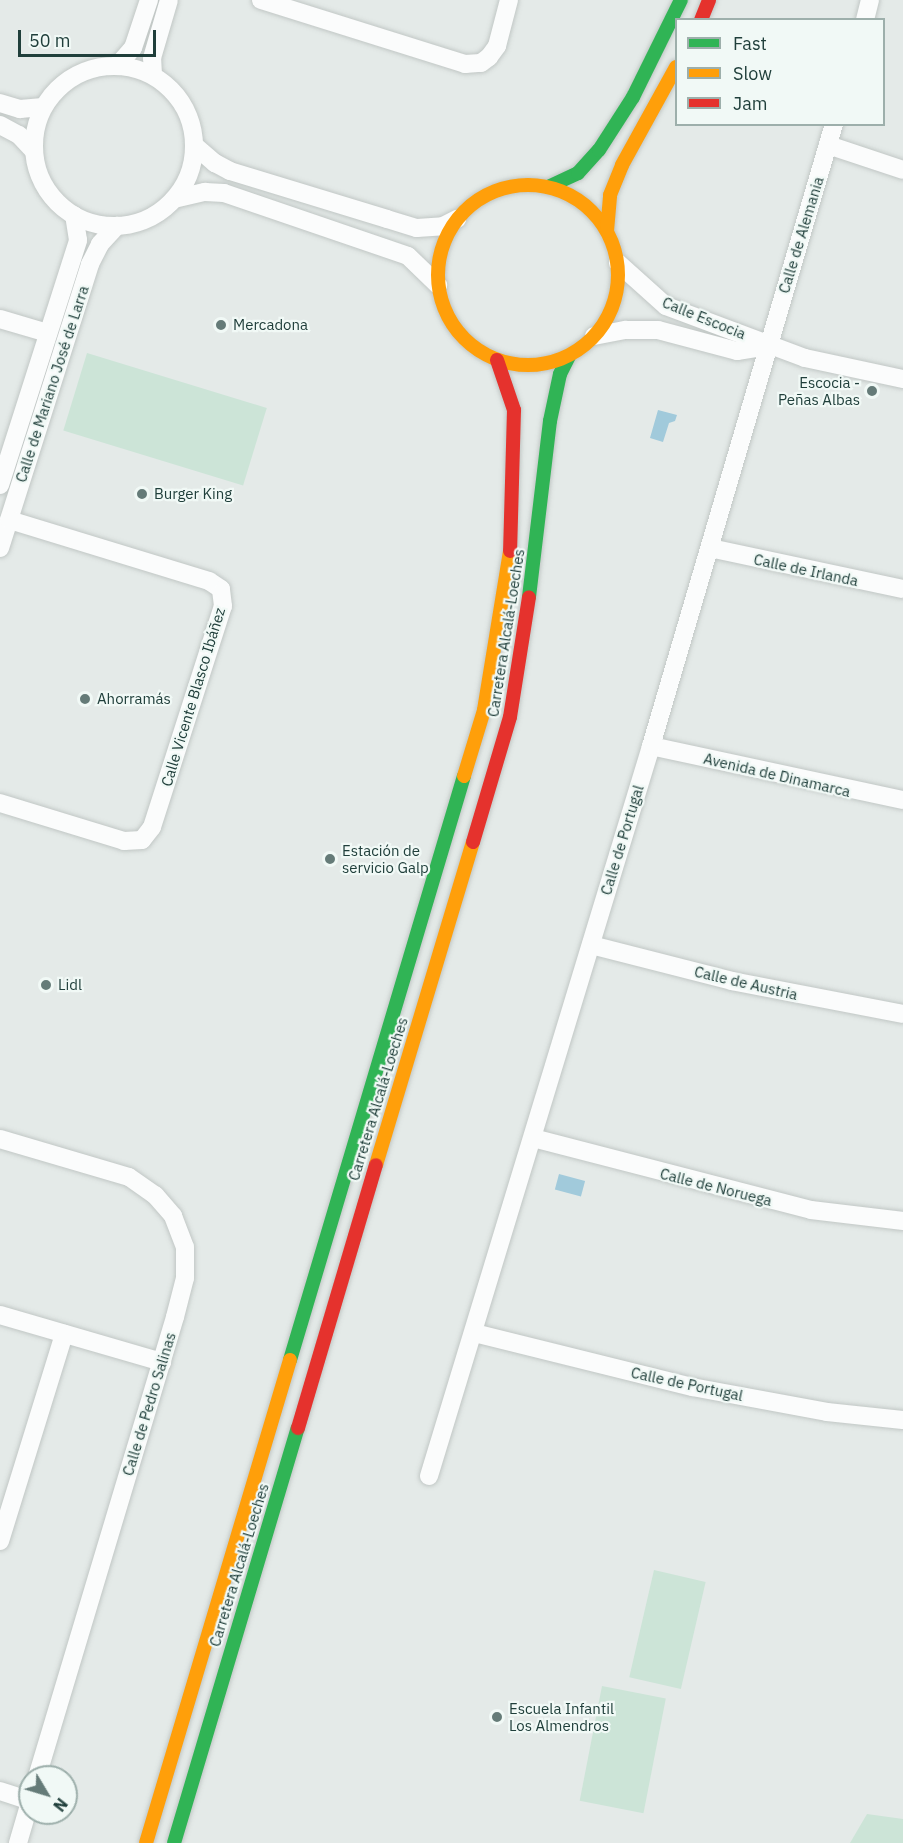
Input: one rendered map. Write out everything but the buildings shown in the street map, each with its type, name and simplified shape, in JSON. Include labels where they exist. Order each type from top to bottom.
[{"type":"main road","points":[[548,187],[578,173],[599,150],[633,97],[681,0]]},
{"type":"main road","points":[[702,18],[709,0]]},
{"type":"main road","points":[[607,231],[610,195],[621,165],[675,69]]},
{"type":"main road","points":[[523,185],[548,187],[572,196],[592,210],[607,231],[618,263],[615,298],[609,315],[594,336],[569,356],[545,364],[521,365],[497,360],[475,348],[457,331],[444,309],[438,285],[442,250],[457,219],[476,202],[498,190],[523,185]]},
{"type":"main road","name":"Carretera Alcalá-Loeches","points":[[174,1843],[510,717],[538,537],[550,421],[560,374],[569,356]]},
{"type":"main road","name":"Carretera Alcalá-Loeches","points":[[146,1843],[484,710],[512,540],[514,410],[497,360]]},
{"type":"street","points":[[118,65],[133,48],[150,0]]},
{"type":"street","points":[[153,75],[152,58],[169,0]]},
{"type":"street","points":[[261,0],[465,64],[481,63],[497,46],[509,0]]},
{"type":"street","points":[[866,18],[870,0]]},
{"type":"street","points":[[118,65],[153,75],[183,104],[194,145],[192,165],[174,199],[158,213],[117,226],[74,215],[49,191],[40,177],[34,152],[35,129],[44,107],[57,89],[75,76],[96,68],[118,65]]},
{"type":"street","points":[[0,103],[20,109],[44,107]]},
{"type":"street","points":[[0,125],[19,135],[34,152]]},
{"type":"street","name":"Calle de Alemania","points":[[767,346],[833,126]]},
{"type":"street","points":[[194,145],[215,163],[230,171],[417,228],[443,226],[457,219]]},
{"type":"street","points":[[828,145],[903,170]]},
{"type":"street","points":[[174,199],[204,192],[224,193],[408,256],[438,285]]},
{"type":"street","name":"Calle de Mariano José de Larra","points":[[0,485],[78,240],[74,215]]},
{"type":"street","name":"Calle de Mariano José de Larra","points":[[0,548],[90,264],[100,244],[117,226]]},
{"type":"street","name":"Calle Escocia","points":[[618,263],[666,306],[767,346],[903,380]]},
{"type":"street","points":[[0,319],[48,333]]},
{"type":"street","name":"Calle Escocia","points":[[594,336],[626,330],[658,330],[737,351],[767,346]]},
{"type":"street","name":"Calle de Portugal","points":[[429,1476],[651,746],[767,346]]},
{"type":"street","name":"Calle Vicente Blasco Ibáñez","points":[[0,803],[124,841],[142,840],[152,827],[223,606],[221,589],[209,581],[9,520]]},
{"type":"street","name":"Calle de Irlanda","points":[[710,548],[903,589]]},
{"type":"street","name":"Avenida de Dinamarca","points":[[651,746],[903,800]]},
{"type":"street","name":"Calle de Austria","points":[[591,945],[732,981],[903,1014]]},
{"type":"street","name":"Calle de Pedro Salinas","points":[[0,1138],[129,1177],[155,1195],[173,1216],[184,1247],[185,1278],[162,1362],[41,1765]]},
{"type":"street","name":"Calle de Noruega","points":[[533,1138],[811,1210],[903,1221]]},
{"type":"street","points":[[0,1316],[162,1362]]},
{"type":"street","name":"Calle de Portugal","points":[[474,1333],[692,1387],[827,1412],[903,1420]]},
{"type":"street","points":[[0,1541],[64,1334]]},
{"type":"street","points":[[0,1791],[18,1797]]},
{"type":"street","points":[[18,1843],[23,1825]]},
{"type":"green space","points":[[87,353],[267,408],[243,485],[63,430]]},
{"type":"green space","points":[[654,1570],[706,1582],[681,1689],[629,1677]]},
{"type":"green space","points":[[602,1686],[666,1698],[643,1813],[580,1801]]},
{"type":"green space","points":[[867,1814],[903,1819],[903,1843],[850,1843]]},
{"type":"water","points":[[658,410],[677,415],[675,421],[669,423],[663,442],[650,438]]},
{"type":"water","points":[[559,1174],[585,1181],[581,1196],[555,1189]]},
{"type":"traffic: fast","points":[[548,187],[578,173],[599,150],[633,97],[681,0]]},
{"type":"traffic: fast","points":[[529,597],[550,421],[560,374],[569,356]]},
{"type":"traffic: fast","points":[[290,1360],[464,776]]},
{"type":"traffic: fast","points":[[174,1843],[298,1428]]},
{"type":"traffic: slow","points":[[607,231],[610,195],[622,165],[675,69]]},
{"type":"traffic: slow","points":[[528,185],[562,192],[578,200],[592,211],[603,225],[611,241],[618,275],[611,309],[603,325],[592,339],[578,350],[562,358],[528,365],[494,358],[478,350],[464,339],[453,325],[445,309],[438,275],[445,241],[453,225],[464,211],[478,200],[494,192],[528,185]]},
{"type":"traffic: slow","points":[[464,776],[484,710],[510,551]]},
{"type":"traffic: slow","points":[[376,1165],[473,842]]},
{"type":"traffic: slow","points":[[146,1843],[290,1360]]},
{"type":"traffic: jam","points":[[702,18],[709,0]]},
{"type":"traffic: jam","points":[[497,360],[514,410],[510,551]]},
{"type":"traffic: jam","points":[[473,842],[510,717],[529,597]]},
{"type":"traffic: jam","points":[[298,1428],[376,1165]]},
{"type":"place","name":"Mercadona","points":[[221,325]]},
{"type":"place","name":"Escocia - Peñas Albas","points":[[872,391]]},
{"type":"place","name":"Burger King","points":[[142,494]]},
{"type":"place","name":"Ahorramás","points":[[85,699]]},
{"type":"place","name":"Estación de servicio Galp","points":[[330,859]]},
{"type":"place","name":"Lidl","points":[[46,985]]},
{"type":"place","name":"Escuela Infantil Los Almendros","points":[[497,1717]]}]
